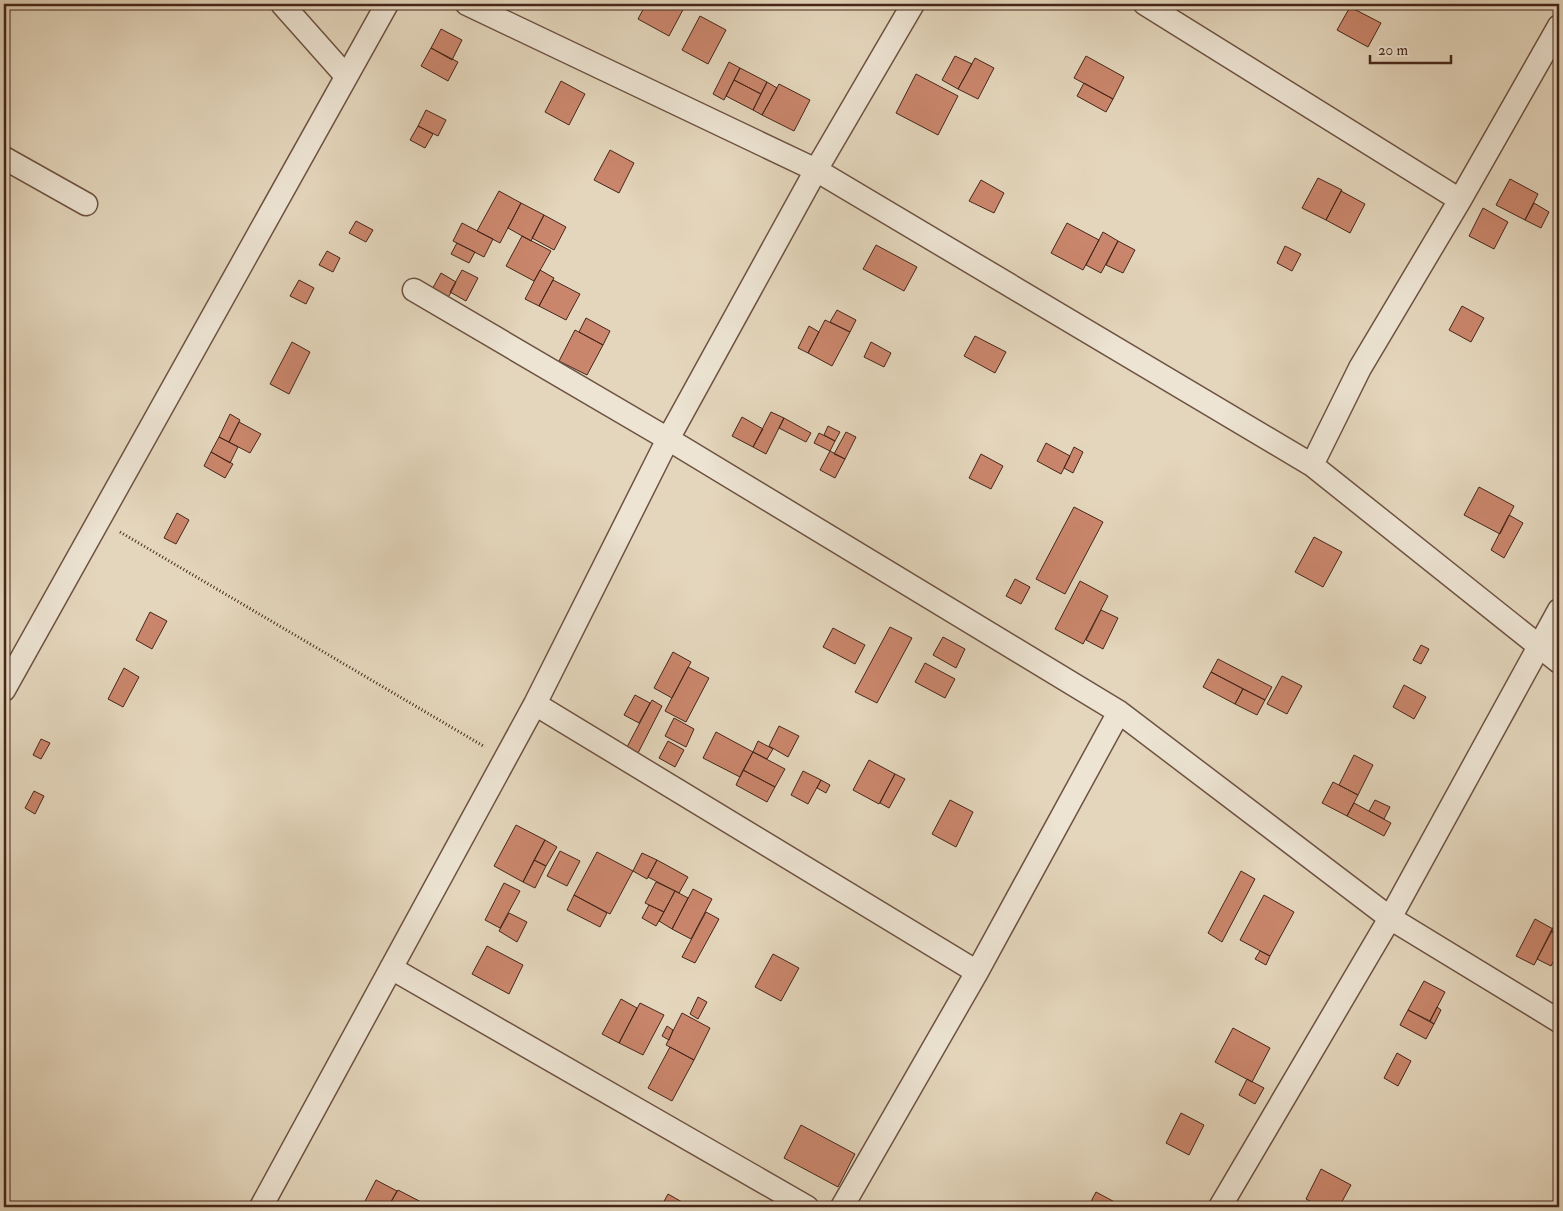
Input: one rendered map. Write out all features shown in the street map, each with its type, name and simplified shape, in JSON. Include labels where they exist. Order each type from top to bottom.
[{"type":"street","points":[[282,4],[346,76]]},
{"type":"street","points":[[4,690],[387,4]]},
{"type":"street","points":[[467,4],[816,170],[1312,466],[1559,662]]},
{"type":"street","points":[[261,1207],[535,704],[668,439],[816,170],[913,4]]},
{"type":"street","points":[[1145,4],[1460,200]]},
{"type":"street","points":[[1312,466],[1360,368],[1460,200],[1559,26]]},
{"type":"street","points":[[4,158],[86,204]]},
{"type":"street","points":[[414,290],[668,439],[1119,712],[1390,918],[1559,1021]]},
{"type":"street","points":[[1220,1207],[1390,918],[1559,610]]},
{"type":"street","points":[[535,704],[976,972]]},
{"type":"street","points":[[842,1207],[976,972],[1119,712]]},
{"type":"street","points":[[391,968],[807,1207]]},
{"type":"path","points":[[99,520],[505,758]]},
{"type":"building","points":[[646,4],[686,4],[669,36],[638,19]]},
{"type":"building","points":[[1350,7],[1381,23],[1368,47],[1337,30]]},
{"type":"building","points":[[700,16],[726,30],[708,64],[682,50]]},
{"type":"building","points":[[441,29],[462,40],[452,60],[431,48]]},
{"type":"building","points":[[431,48],[458,62],[448,81],[421,66]]},
{"type":"building","points":[[955,56],[972,64],[958,89],[942,80]]},
{"type":"building","points":[[1086,56],[1124,77],[1113,99],[1074,78]]},
{"type":"building","points":[[975,58],[994,68],[978,99],[958,89]]},
{"type":"building","points":[[729,62],[740,68],[724,100],[713,94]]},
{"type":"building","points":[[740,68],[767,82],[761,94],[734,80]]},
{"type":"building","points":[[916,74],[958,96],[938,135],[896,113]]},
{"type":"building","points":[[734,80],[761,94],[753,110],[726,96]]},
{"type":"building","points":[[561,81],[585,94],[569,125],[545,112]]},
{"type":"building","points":[[767,82],[777,88],[762,115],[753,110]]},
{"type":"building","points":[[1084,83],[1113,99],[1106,112],[1077,96]]},
{"type":"building","points":[[779,84],[810,100],[794,131],[762,115]]},
{"type":"building","points":[[426,110],[446,120],[438,136],[418,126]]},
{"type":"building","points":[[418,126],[433,134],[425,148],[410,140]]},
{"type":"building","points":[[610,150],[634,163],[619,193],[594,180]]},
{"type":"building","points":[[1318,178],[1342,190],[1326,220],[1302,208]]},
{"type":"building","points":[[1510,179],[1538,194],[1525,220],[1496,205]]},
{"type":"building","points":[[981,180],[1004,193],[994,213],[969,201]]},
{"type":"building","points":[[499,191],[521,203],[500,243],[477,231]]},
{"type":"building","points":[[1341,191],[1365,204],[1350,233],[1326,220]]},
{"type":"building","points":[[521,203],[544,215],[531,241],[508,228]]},
{"type":"building","points":[[1534,203],[1549,212],[1541,228],[1525,220]]},
{"type":"building","points":[[1483,208],[1508,222],[1494,249],[1469,236]]},
{"type":"building","points":[[544,215],[566,227],[554,250],[532,238]]},
{"type":"building","points":[[356,221],[373,230],[366,242],[349,233]]},
{"type":"building","points":[[462,223],[493,239],[484,257],[453,241]]},
{"type":"building","points":[[1067,223],[1099,240],[1083,270],[1051,253]]},
{"type":"building","points":[[1103,232],[1118,241],[1101,273],[1086,265]]},
{"type":"building","points":[[522,236],[551,251],[534,281],[506,266]]},
{"type":"building","points":[[1118,241],[1135,250],[1123,273],[1106,265]]},
{"type":"building","points":[[457,243],[475,252],[469,263],[451,254]]},
{"type":"building","points":[[876,245],[917,267],[904,291],[863,269]]},
{"type":"building","points":[[1285,246],[1301,254],[1292,271],[1277,263]]},
{"type":"building","points":[[327,251],[340,258],[333,272],[319,265]]},
{"type":"building","points":[[462,270],[478,278],[466,301],[450,292]]},
{"type":"building","points":[[540,270],[554,278],[539,306],[525,299]]},
{"type":"building","points":[[441,273],[456,282],[445,304],[429,295]]},
{"type":"building","points":[[299,280],[314,288],[306,304],[290,296]]},
{"type":"building","points":[[553,280],[580,294],[566,320],[539,306]]},
{"type":"building","points":[[1462,306],[1484,318],[1471,342],[1449,330]]},
{"type":"building","points":[[837,310],[856,320],[850,332],[830,322]]},
{"type":"building","points":[[586,318],[610,331],[603,345],[579,332]]},
{"type":"building","points":[[825,320],[850,332],[832,366],[808,353]]},
{"type":"building","points":[[809,326],[819,332],[808,353],[798,348]]},
{"type":"building","points":[[575,330],[603,345],[587,375],[559,361]]},
{"type":"building","points":[[975,336],[1006,352],[995,373],[964,356]]},
{"type":"building","points":[[292,342],[310,352],[289,394],[270,384]]},
{"type":"building","points":[[871,342],[891,353],[884,367],[864,357]]},
{"type":"building","points":[[771,412],[784,418],[766,454],[753,447]]},
{"type":"building","points":[[230,414],[240,420],[229,442],[219,437]]},
{"type":"building","points":[[742,417],[763,429],[753,447],[732,436]]},
{"type":"building","points":[[784,418],[811,433],[806,442],[779,428]]},
{"type":"building","points":[[239,422],[261,434],[250,453],[229,442]]},
{"type":"building","points":[[828,426],[840,432],[835,441],[824,435]]},
{"type":"building","points":[[846,432],[856,437],[845,459],[834,454]]},
{"type":"building","points":[[819,433],[835,441],[830,451],[814,443]]},
{"type":"building","points":[[219,437],[238,447],[230,463],[211,452]]},
{"type":"building","points":[[1046,443],[1070,456],[1061,474],[1037,461]]},
{"type":"building","points":[[1074,447],[1083,452],[1073,473],[1064,468]]},
{"type":"building","points":[[830,451],[845,459],[835,478],[820,470]]},
{"type":"building","points":[[211,452],[233,464],[225,478],[204,466]]},
{"type":"building","points":[[981,454],[1003,466],[991,489],[969,478]]},
{"type":"building","points":[[1479,487],[1514,506],[1500,534],[1464,515]]},
{"type":"building","points":[[1074,507],[1103,522],[1065,594],[1036,579]]},
{"type":"building","points":[[177,513],[189,520],[176,544],[164,538]]},
{"type":"building","points":[[1509,515],[1523,523],[1504,558],[1491,550]]},
{"type":"building","points":[[1314,537],[1342,552],[1323,587],[1295,572]]},
{"type":"building","points":[[1015,579],[1030,587],[1021,604],[1006,596]]},
{"type":"building","points":[[1080,581],[1108,596],[1083,644],[1055,629]]},
{"type":"building","points":[[1101,610],[1118,618],[1103,649],[1086,640]]},
{"type":"building","points":[[150,612],[167,621],[152,649],[136,640]]},
{"type":"building","points":[[890,627],[912,638],[877,703],[855,692]]},
{"type":"building","points":[[833,628],[865,645],[855,664],[823,647]]},
{"type":"building","points":[[943,637],[965,649],[956,668],[933,655]]},
{"type":"building","points":[[1421,645],[1429,649],[1421,664],[1413,660]]},
{"type":"building","points":[[673,652],[691,662],[672,698],[654,688]]},
{"type":"building","points":[[1218,659],[1272,687],[1265,700],[1211,672]]},
{"type":"building","points":[[925,663],[955,679],[945,698],[915,682]]},
{"type":"building","points":[[688,667],[709,678],[686,722],[665,711]]},
{"type":"building","points":[[124,668],[139,677],[123,707],[108,699]]},
{"type":"building","points":[[1211,672],[1243,689],[1235,704],[1203,687]]},
{"type":"building","points":[[1282,676],[1302,686],[1287,714],[1267,704]]},
{"type":"building","points":[[1404,685],[1426,697],[1414,719],[1393,707]]},
{"type":"building","points":[[1243,689],[1265,700],[1257,715],[1235,704]]},
{"type":"building","points":[[635,695],[650,703],[639,723],[624,715]]},
{"type":"building","points":[[652,700],[662,706],[638,753],[627,747]]},
{"type":"building","points":[[674,718],[694,729],[686,747],[665,736]]},
{"type":"building","points":[[779,726],[799,736],[788,757],[769,746]]},
{"type":"building","points":[[716,732],[753,752],[740,777],[703,758]]},
{"type":"building","points":[[41,739],[50,743],[41,759],[33,755]]},
{"type":"building","points":[[668,741],[684,750],[675,767],[659,758]]},
{"type":"building","points":[[758,741],[773,749],[767,759],[753,752]]},
{"type":"building","points":[[753,752],[785,769],[775,787],[743,770]]},
{"type":"building","points":[[1354,755],[1373,765],[1358,795],[1339,785]]},
{"type":"building","points":[[869,760],[895,774],[879,804],[853,790]]},
{"type":"building","points":[[743,770],[775,787],[767,802],[736,785]]},
{"type":"building","points":[[803,771],[821,780],[808,804],[791,795]]},
{"type":"building","points":[[895,774],[905,779],[889,808],[880,803]]},
{"type":"building","points":[[821,780],[830,785],[826,793],[817,788]]},
{"type":"building","points":[[1333,782],[1358,795],[1347,816],[1322,803]]},
{"type":"building","points":[[34,791],[44,796],[35,814],[25,808]]},
{"type":"building","points":[[950,800],[973,812],[956,847],[932,834]]},
{"type":"building","points":[[1375,800],[1390,807],[1384,819],[1369,811]]},
{"type":"building","points":[[1354,803],[1391,823],[1384,836],[1347,816]]},
{"type":"building","points":[[516,825],[545,840],[523,882],[494,866]]},
{"type":"building","points":[[545,840],[557,847],[546,866],[534,860]]},
{"type":"building","points":[[560,851],[580,861],[567,886],[547,876]]},
{"type":"building","points":[[597,852],[633,871],[610,914],[574,895]]},
{"type":"building","points":[[642,853],[657,860],[647,879],[633,871]]},
{"type":"building","points":[[534,860],[546,866],[535,888],[523,882]]},
{"type":"building","points":[[657,860],[688,877],[679,893],[648,877]]},
{"type":"building","points":[[1241,871],[1255,879],[1222,942],[1208,933]]},
{"type":"building","points":[[656,882],[675,891],[664,912],[645,903]]},
{"type":"building","points":[[504,883],[520,891],[500,928],[485,920]]},
{"type":"building","points":[[693,889],[712,899],[691,939],[672,929]]},
{"type":"building","points":[[675,891],[688,898],[672,929],[659,921]]},
{"type":"building","points":[[574,895],[607,913],[600,927],[567,910]]},
{"type":"building","points":[[1264,895],[1294,912],[1270,956],[1240,940]]},
{"type":"building","points":[[649,905],[664,912],[656,926],[642,918]]},
{"type":"building","points":[[706,912],[719,919],[695,963],[682,957]]},
{"type":"building","points":[[509,913],[527,922],[517,942],[499,931]]},
{"type":"building","points":[[1535,919],[1553,929],[1534,965],[1516,956]]},
{"type":"building","points":[[1559,919],[1559,936],[1551,931]]},
{"type":"building","points":[[1551,931],[1559,936],[1559,951],[1551,966],[1537,959]]},
{"type":"building","points":[[487,946],[523,965],[509,994],[472,974]]},
{"type":"building","points":[[1260,951],[1270,956],[1266,965],[1255,959]]},
{"type":"building","points":[[773,954],[799,968],[781,1001],[755,987]]},
{"type":"building","points":[[1424,981],[1445,992],[1430,1021],[1408,1010]]},
{"type":"building","points":[[698,997],[707,1002],[698,1019],[690,1014]]},
{"type":"building","points":[[621,999],[637,1008],[619,1043],[602,1034]]},
{"type":"building","points":[[640,1003],[664,1015],[643,1055],[619,1043]]},
{"type":"building","points":[[1437,1007],[1441,1010],[1434,1024],[1430,1021]]},
{"type":"building","points":[[1408,1010],[1434,1024],[1426,1039],[1400,1025]]},
{"type":"building","points":[[682,1013],[710,1028],[694,1060],[666,1045]]},
{"type":"building","points":[[667,1026],[673,1030],[669,1040],[662,1036]]},
{"type":"building","points":[[1233,1028],[1270,1048],[1252,1082],[1215,1062]]},
{"type":"building","points":[[670,1047],[694,1060],[672,1101],[648,1088]]},
{"type":"building","points":[[1397,1053],[1411,1061],[1398,1086],[1384,1078]]},
{"type":"building","points":[[1247,1079],[1264,1088],[1255,1104],[1239,1095]]},
{"type":"building","points":[[1181,1113],[1204,1125],[1189,1155],[1166,1143]]},
{"type":"building","points":[[801,1125],[855,1154],[838,1187],[784,1158]]},
{"type":"building","points":[[1321,1169],[1351,1185],[1339,1207],[1321,1207],[1306,1199]]},
{"type":"building","points":[[376,1180],[397,1191],[388,1207],[362,1207]]},
{"type":"building","points":[[398,1190],[427,1205],[426,1207],[388,1207]]},
{"type":"building","points":[[1096,1192],[1124,1207],[1088,1207]]},
{"type":"building","points":[[668,1194],[682,1202],[679,1207],[661,1207]]}]
